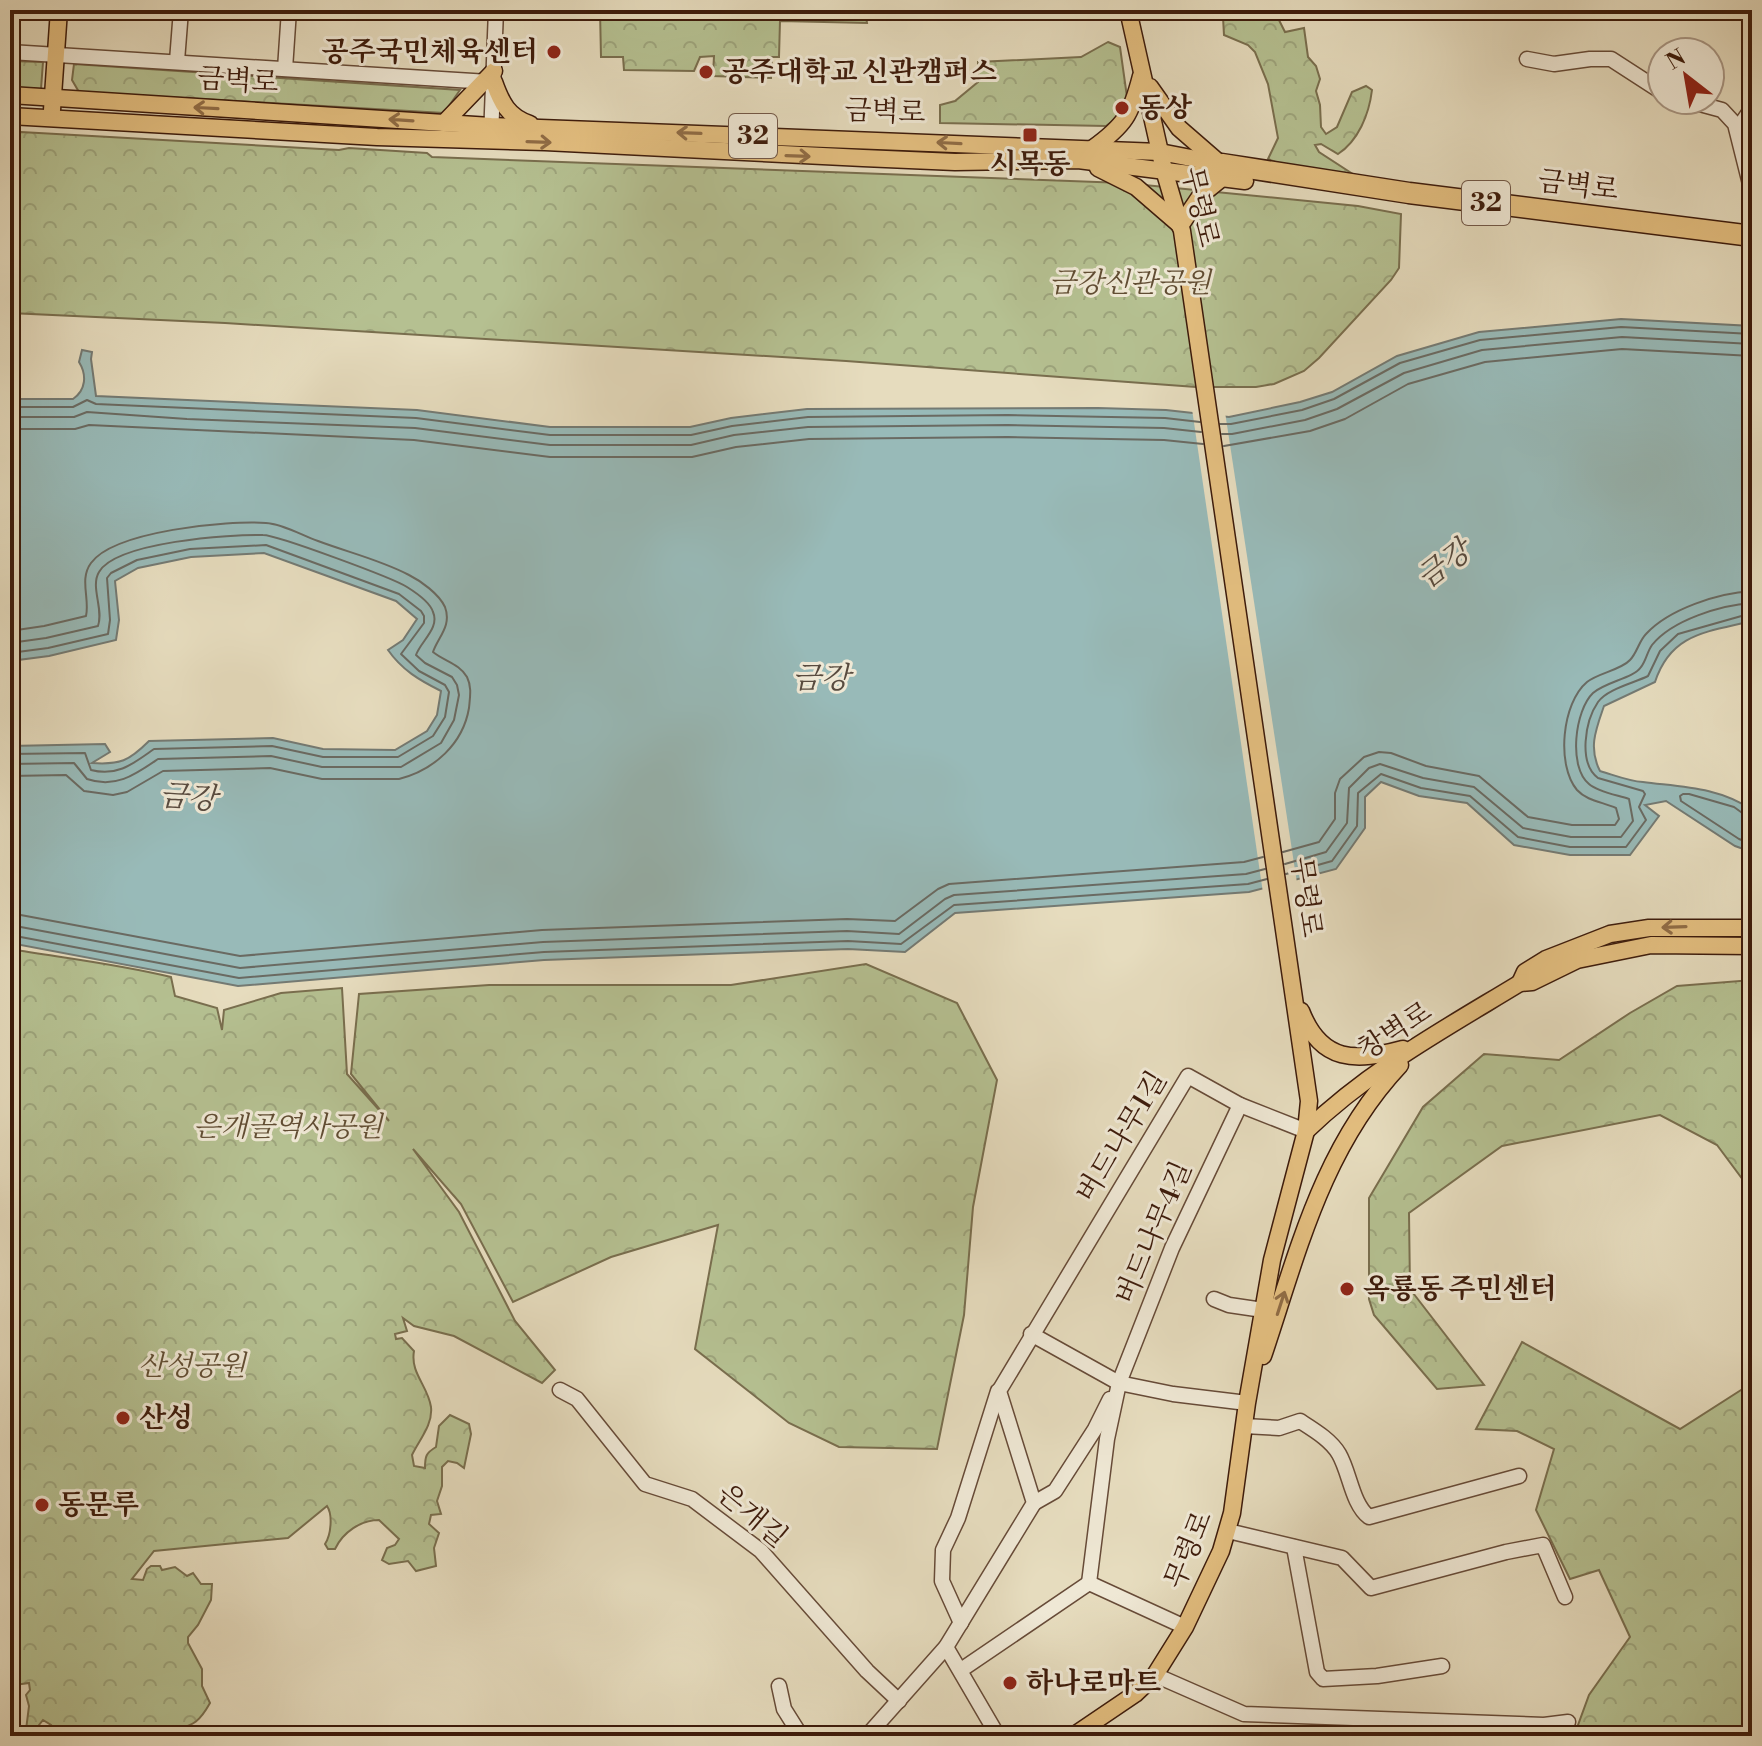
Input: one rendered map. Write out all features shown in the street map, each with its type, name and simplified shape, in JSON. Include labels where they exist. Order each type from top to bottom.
[{"type":"highway","name":"금벽로","points":[[1222,171],[1752,236]]},
{"type":"highway","name":"금벽로","points":[[1245,181],[1410,206],[1752,249]]},
{"type":"main road","points":[[52,119],[59,10]]},
{"type":"main road","name":"무령로","points":[[1073,1736],[1135,1694],[1155,1675],[1185,1627],[1228,1531],[1263,1310],[1290,1186],[1306,1131],[1309,1101],[1181,228],[1164,170],[1128,10]]},
{"type":"main road","points":[[1092,149],[1121,126],[1133,107],[1141,74]]},
{"type":"main road","points":[[1078,160],[1136,187],[1181,228],[1201,195],[1222,171],[1179,128],[1141,74]]},
{"type":"main road","points":[[444,123],[473,90],[491,78],[508,111],[519,121],[544,128]]},
{"type":"main road","name":"금벽로","points":[[10,95],[444,123],[491,133],[544,128],[1160,152],[1245,181]]},
{"type":"main road","name":"금벽로","points":[[10,116],[491,133],[940,161],[1078,160],[1164,170],[1222,171]]},
{"type":"main road","name":"창벽로","points":[[1520,983],[1525,972],[1546,959],[1610,934],[1649,928],[1752,928]]},
{"type":"main road","name":"창벽로","points":[[1306,1131],[1327,1111],[1392,1062],[1520,983],[1532,982],[1577,960],[1651,945],[1752,946]]},
{"type":"main road","points":[[1293,991],[1306,1022],[1321,1043],[1346,1057],[1374,1057],[1420,1044]]},
{"type":"main road","points":[[1247,1403],[1303,1236],[1342,1142],[1370,1100],[1420,1044]]},
{"type":"street","points":[[177,61],[181,10]]},
{"type":"street","points":[[285,69],[289,10]]},
{"type":"street","points":[[491,133],[496,10]]},
{"type":"street","points":[[10,52],[491,78]]},
{"type":"street","points":[[1527,59],[1554,64],[1611,59],[1646,82]]},
{"type":"street","points":[[1737,130],[1752,108]]},
{"type":"street","points":[[1726,114],[1735,124],[1752,192]]},
{"type":"street","name":"버드나무1길","points":[[961,1623],[942,1581],[943,1550],[958,1518],[999,1391],[1188,1076],[1240,1105],[1306,1131]]},
{"type":"street","name":"버드나무4길","points":[[1089,1583],[1107,1439],[1119,1383],[1172,1248],[1240,1105]]},
{"type":"street","points":[[1214,1299],[1229,1305],[1263,1310]]},
{"type":"street","points":[[1031,1334],[1119,1383],[1173,1394],[1247,1403]]},
{"type":"street","points":[[867,1736],[946,1647],[1034,1503],[1055,1491],[1095,1429],[1119,1383]]},
{"type":"street","name":"은개길","points":[[560,1390],[577,1399],[645,1484],[692,1499],[761,1551],[867,1671],[899,1701]]},
{"type":"street","points":[[999,1391],[1034,1503]]},
{"type":"street","points":[[1244,1426],[1279,1428],[1300,1421],[1323,1436],[1338,1453],[1360,1507],[1369,1517],[1519,1476]]},
{"type":"street","points":[[1228,1531],[1342,1558],[1371,1588],[1543,1545],[1565,1597]]},
{"type":"street","points":[[1294,1547],[1317,1672],[1323,1679],[1377,1676],[1442,1666]]},
{"type":"street","points":[[961,1670],[1089,1583],[1185,1627]]},
{"type":"street","points":[[946,1647],[998,1736]]},
{"type":"street","points":[[1155,1675],[1244,1714],[1544,1725],[1568,1722]]},
{"type":"street","points":[[779,1686],[784,1709],[801,1736]]},
{"type":"green space","points":[[600,10],[865,10],[867,23],[780,21],[779,57],[772,57],[771,78],[713,76],[714,56],[700,57],[694,71],[624,70],[623,57],[601,57]]},
{"type":"green space","points":[[1228,10],[1262,10],[1276,14],[1285,32],[1304,28],[1308,57],[1316,66],[1320,79],[1316,91],[1321,127],[1326,134],[1337,127],[1352,92],[1366,86],[1372,90],[1361,126],[1345,149],[1338,154],[1321,144],[1315,145],[1319,152],[1359,178],[1283,165],[1268,159],[1278,138],[1268,84],[1255,52],[1248,45],[1224,35],[1223,17]]},
{"type":"green space","points":[[1108,42],[1120,47],[1127,97],[1122,114],[1106,126],[940,123],[940,105],[955,101],[978,82],[978,62],[1081,57]]},
{"type":"green space","points":[[10,61],[43,62],[41,89],[10,87]]},
{"type":"green space","points":[[74,64],[460,90],[444,113],[79,92],[72,80]]},
{"type":"green space","name":"금강신관공원","points":[[21,132],[339,150],[349,148],[427,153],[432,157],[1124,183],[1358,206],[1401,214],[1399,268],[1304,371],[1274,384],[1256,387],[1196,387],[846,361],[10,313],[10,136]]},
{"type":"green space","points":[[10,949],[171,977],[175,996],[217,1008],[222,1030],[224,1010],[281,993],[342,988],[347,1074],[389,1121],[351,1074],[359,994],[489,985],[731,985],[866,964],[957,1003],[997,1080],[973,1207],[964,1315],[937,1449],[839,1447],[789,1423],[695,1349],[718,1225],[611,1257],[513,1302],[461,1204],[413,1149],[459,1212],[515,1321],[555,1370],[542,1383],[454,1336],[414,1326],[403,1318],[407,1331],[395,1334],[396,1339],[402,1338],[414,1351],[417,1373],[431,1407],[428,1426],[412,1455],[414,1466],[425,1468],[427,1455],[436,1447],[439,1426],[450,1415],[469,1424],[471,1434],[464,1468],[448,1461],[442,1467],[442,1486],[437,1501],[441,1514],[431,1515],[429,1524],[439,1533],[434,1548],[436,1566],[416,1571],[408,1561],[389,1564],[382,1560],[387,1548],[399,1539],[379,1520],[359,1525],[343,1537],[335,1549],[328,1549],[325,1544],[331,1520],[327,1506],[288,1538],[154,1551],[132,1579],[143,1580],[147,1569],[160,1566],[162,1570],[175,1567],[187,1576],[193,1573],[201,1584],[212,1584],[211,1600],[188,1637],[188,1643],[202,1669],[202,1686],[210,1703],[205,1711],[196,1721],[166,1734],[168,1736],[47,1736],[51,1725],[43,1720],[31,1735],[26,1730],[29,1683],[15,1685],[10,1682]]},
{"type":"green space","points":[[1752,980],[1752,1192],[1717,1145],[1660,1115],[1502,1146],[1409,1213],[1410,1289],[1484,1385],[1437,1389],[1374,1315],[1369,1299],[1369,1198],[1423,1107],[1484,1054],[1559,1060],[1677,986]]},
{"type":"green space","points":[[1522,1342],[1680,1429],[1752,1383],[1752,1736],[1574,1736],[1589,1695],[1630,1637],[1599,1570],[1570,1579],[1536,1510],[1554,1449],[1517,1431],[1476,1429]]},
{"type":"water","name":"금강","points":[[1621,319],[1752,326],[1752,621],[1693,637],[1671,653],[1655,682],[1604,706],[1594,738],[1596,763],[1600,771],[1626,779],[1699,789],[1739,802],[1752,810],[1752,852],[1735,846],[1666,801],[1645,805],[1659,816],[1630,855],[1570,855],[1514,845],[1467,803],[1419,796],[1381,782],[1365,797],[1365,828],[1336,869],[1249,892],[955,913],[905,952],[848,949],[544,960],[238,986],[10,943],[10,746],[105,744],[110,752],[92,763],[124,760],[149,741],[273,738],[323,749],[395,750],[427,731],[437,715],[441,691],[412,674],[388,650],[403,640],[417,619],[396,601],[264,553],[191,557],[138,568],[115,581],[119,620],[116,640],[49,656],[10,661],[10,399],[73,399],[84,382],[79,362],[82,350],[92,352],[96,396],[417,410],[550,427],[690,427],[731,418],[807,409],[1098,408],[1166,410],[1229,417],[1332,392],[1397,356],[1479,332]]},
{"type":"pier","points":[[1192,409],[1225,412],[1297,883],[1263,893]]},
{"type":"place","name":"공주국민체육센터","points":[[554,52]]},
{"type":"place","name":"공주대학교 신관캠퍼스","points":[[706,72]]},
{"type":"place","name":"동상","points":[[1122,108]]},
{"type":"place","name":"시목동","points":[[1030,135]]},
{"type":"place","name":"옥룡동 주민센터","points":[[1347,1289]]},
{"type":"place","name":"산성","points":[[123,1418]]},
{"type":"place","name":"동문루","points":[[42,1505]]},
{"type":"place","name":"하나로마트","points":[[1010,1683]]},
{"type":"park label","name":"은개골역사공원","points":[[288,1127]]},
{"type":"park label","name":"산성공원","points":[[192,1366]]}]
